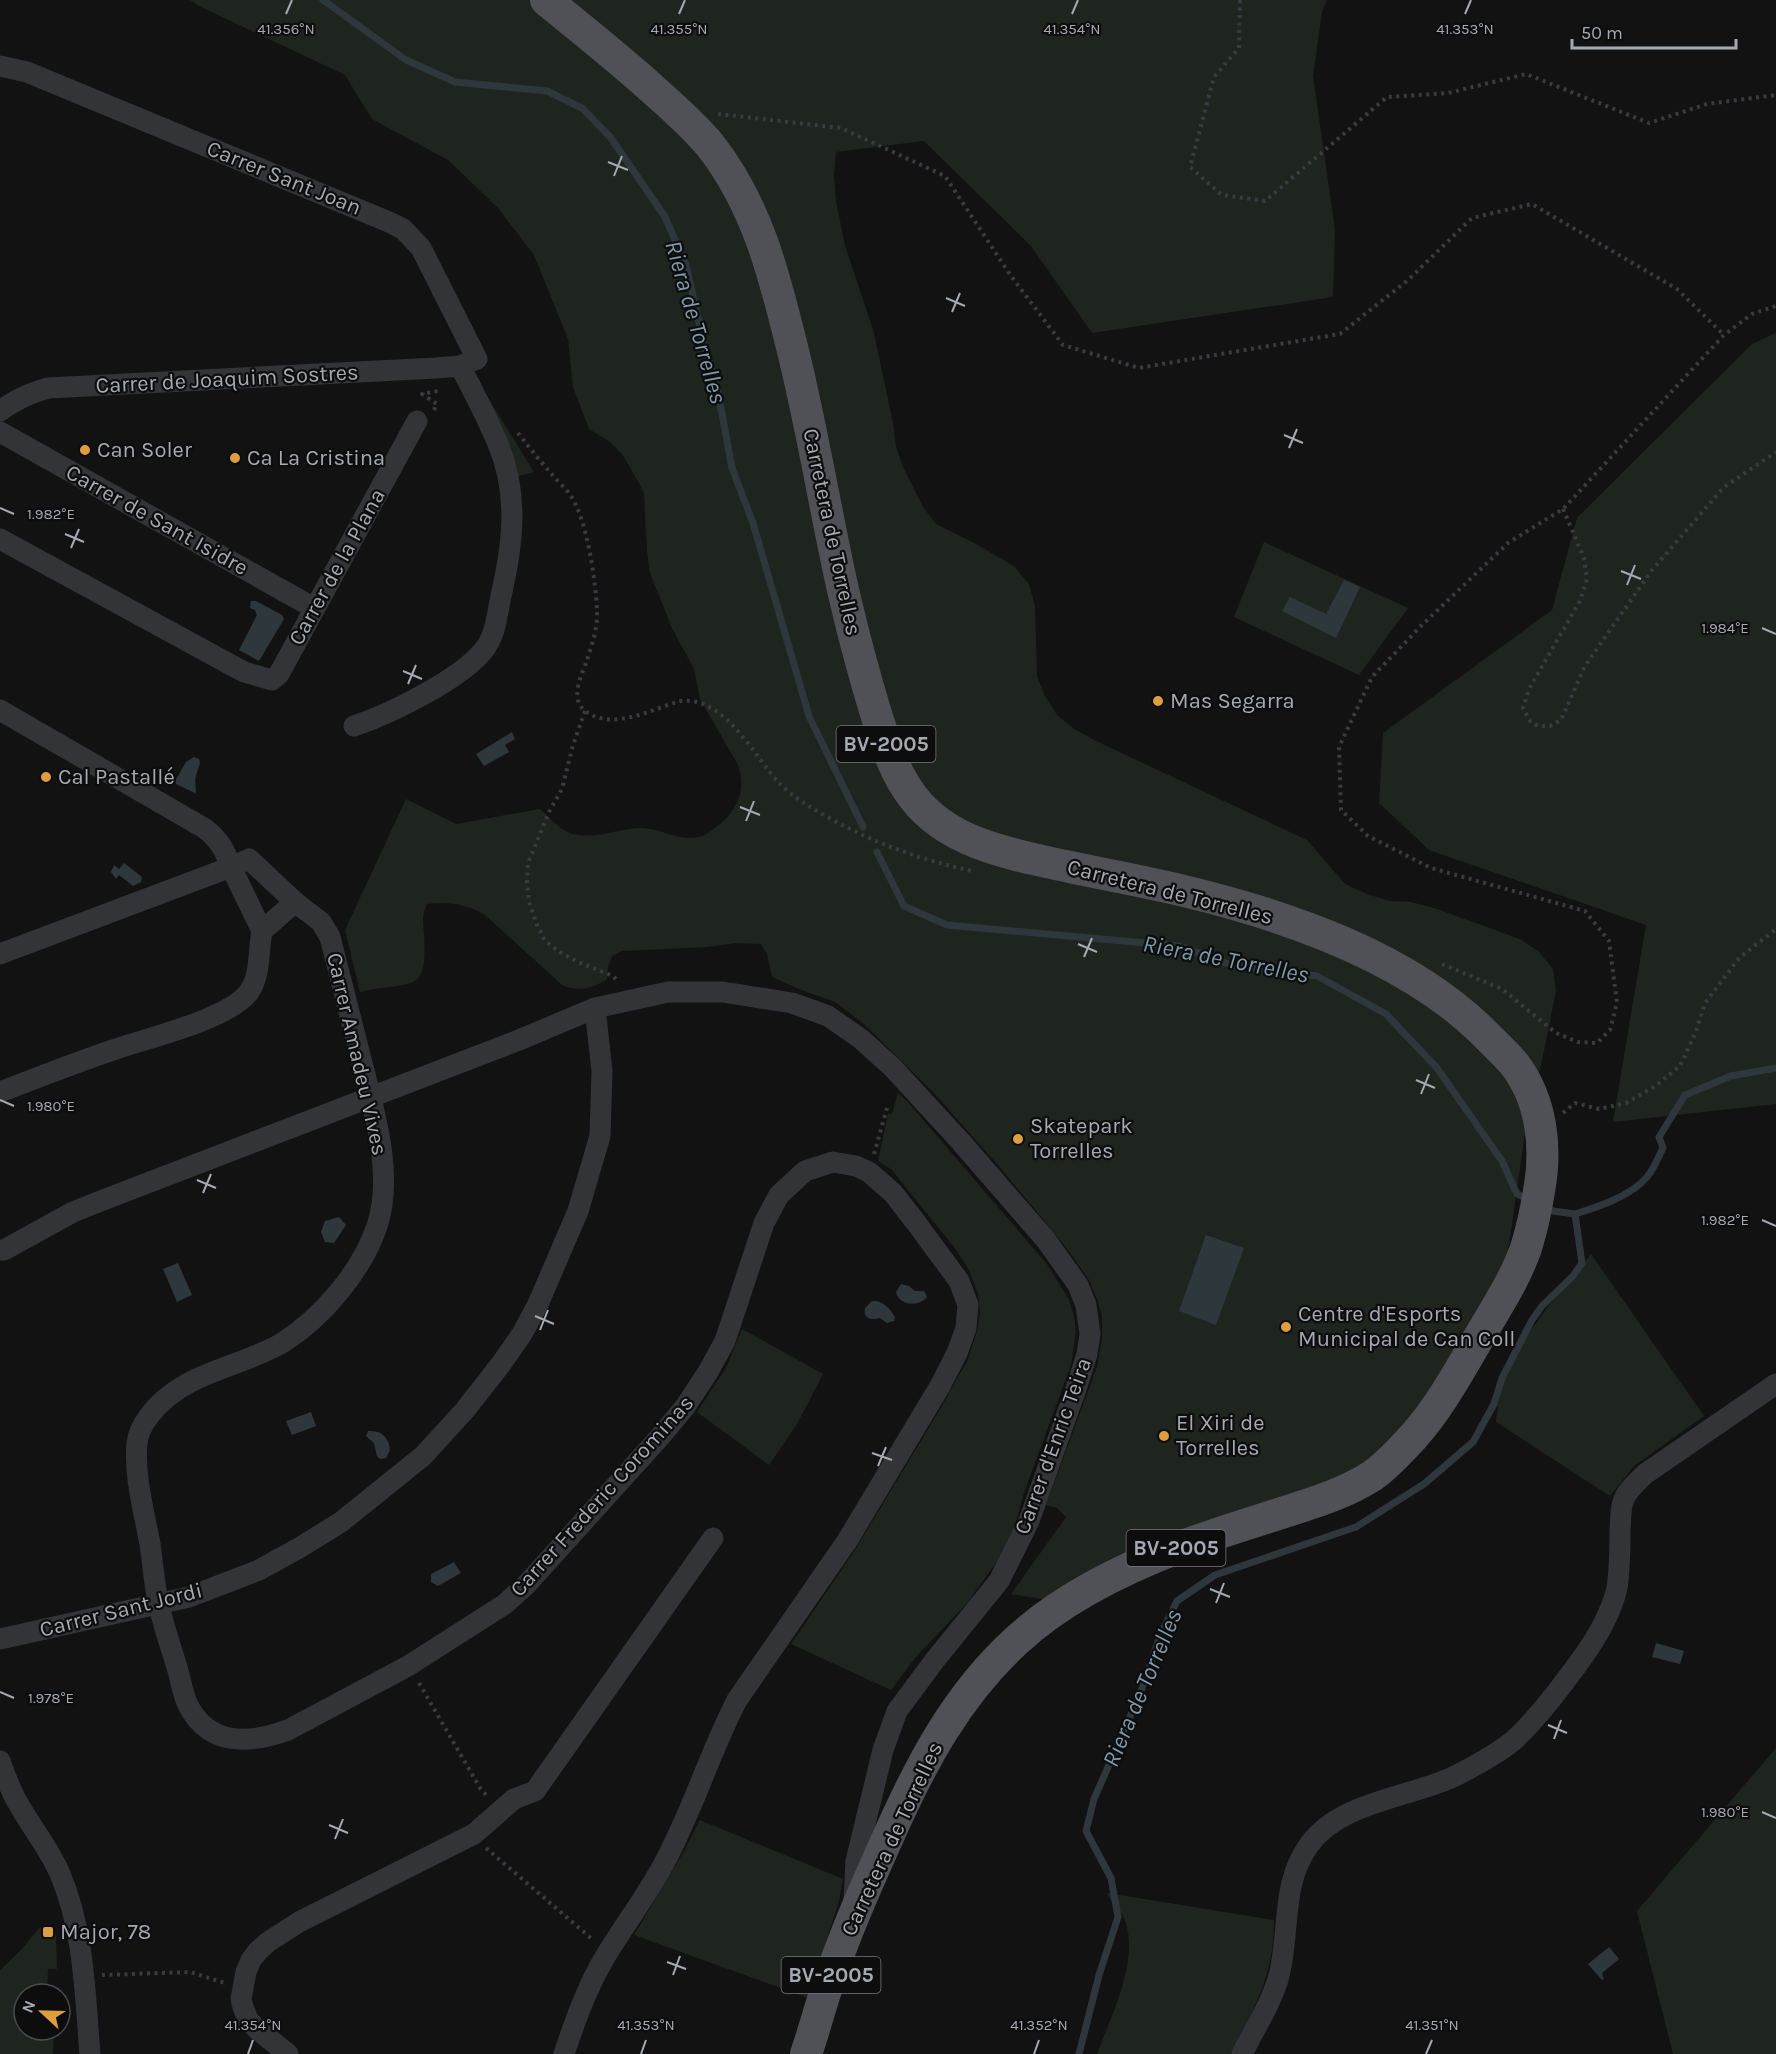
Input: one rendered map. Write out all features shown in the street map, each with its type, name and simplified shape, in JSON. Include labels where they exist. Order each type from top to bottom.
[{"type":"main road","name":"Carretera de Torrelles","points":[[546,0],[625,64],[706,140],[731,174],[753,213],[777,286],[801,383],[830,533],[852,629],[883,736],[909,794],[958,835],[1009,854],[1228,902],[1337,940],[1399,969],[1469,1018],[1507,1057],[1525,1082],[1542,1129],[1542,1175],[1526,1246],[1509,1287],[1438,1406],[1422,1427],[1378,1472],[1329,1498],[1204,1538],[1140,1562],[1084,1592],[1058,1608],[1012,1644],[966,1696],[934,1743],[908,1792],[852,1918],[806,2054]]},
{"type":"street","name":"Carrer Sant Joan","points":[[3,67],[27,72],[403,229],[420,248],[477,359],[460,366]]},
{"type":"street","name":"Carrer de Joaquim Sostres","points":[[0,411],[31,392],[48,388],[460,366]]},
{"type":"street","points":[[354,726],[387,713],[450,679],[483,652],[492,635],[510,556],[512,513],[508,481],[499,445],[460,366]]},
{"type":"street","name":"Carrer de la Plana","points":[[0,539],[244,672],[272,680],[279,674],[417,421]]},
{"type":"street","name":"Carrer de Sant Isidre","points":[[0,432],[314,608]]},
{"type":"street","points":[[0,710],[204,828],[219,841],[225,851],[262,931],[255,982],[248,994],[237,1004],[184,1027],[115,1049],[0,1092]]},
{"type":"street","name":"Carrer Amadeu Vives","points":[[159,1604],[138,1484],[137,1442],[143,1424],[158,1405],[176,1390],[196,1378],[282,1342],[314,1317],[346,1286],[366,1252],[377,1225],[384,1194],[382,1160],[370,1098],[330,936],[321,922],[295,902],[249,859],[231,867]]},
{"type":"street","points":[[0,954],[231,867]]},
{"type":"street","points":[[262,931],[295,902]]},
{"type":"street","name":"Carrer d'Enric Teira","points":[[0,1250],[4,1250],[72,1212],[519,1040],[595,1008],[668,992],[723,992],[792,1004],[828,1016],[861,1039],[893,1068],[940,1118],[1046,1240],[1078,1285],[1086,1305],[1090,1334],[1087,1354],[1029,1521],[999,1581],[935,1660],[897,1712],[883,1750],[856,1861],[852,1918]]},
{"type":"street","name":"Carrer Sant Jordi","points":[[0,1639],[189,1597],[259,1570],[341,1522],[423,1456],[465,1410],[522,1334],[556,1266],[579,1211],[600,1136],[602,1071],[595,1008]]},
{"type":"street","name":"Carrer Frederic Corominas","points":[[159,1604],[187,1703],[203,1726],[225,1737],[245,1740],[288,1730],[408,1666],[505,1604],[526,1585],[685,1407],[725,1341],[764,1223],[779,1195],[805,1171],[833,1162],[856,1166],[869,1172],[892,1194],[945,1259],[959,1281],[968,1305],[966,1328],[957,1353],[940,1386],[847,1541],[737,1700],[661,1869],[600,1965],[564,2054]]},
{"type":"street","points":[[1242,2054],[1266,2012],[1278,1978],[1283,1957],[1290,1885],[1308,1846],[1319,1833],[1347,1814],[1445,1781],[1493,1755],[1513,1740],[1550,1700],[1592,1644],[1606,1621],[1617,1589],[1620,1517],[1623,1501],[1630,1489],[1645,1474],[1776,1384]]},
{"type":"street","points":[[288,2054],[248,2020],[241,1999],[246,1972],[251,1960],[268,1942],[283,1931],[474,1834],[514,1799],[536,1791],[713,1538]]},
{"type":"street","points":[[0,1761],[17,1801],[49,1852],[69,1898],[81,1960],[90,2054]]},
{"type":"path","points":[[1240,0],[1239,48],[1214,76],[1190,167],[1222,195],[1266,201],[1387,97],[1448,93],[1526,74],[1649,123],[1707,104],[1776,95]]},
{"type":"path","points":[[675,109],[841,128],[945,176],[1011,276],[1063,345],[1139,368],[1340,334],[1408,280],[1472,218],[1532,204],[1677,289],[1724,336]]},
{"type":"path","points":[[1436,961],[1502,988],[1556,1033],[1578,1042],[1597,1043],[1610,1030],[1617,1003],[1609,941],[1585,911],[1431,868],[1368,836],[1341,810],[1339,747],[1372,677],[1422,625],[1508,543],[1563,509],[1724,336],[1752,314],[1776,306]]},
{"type":"path","points":[[417,421],[430,417],[437,404],[422,394],[443,390]]},
{"type":"path","points":[[513,425],[548,470],[572,496],[582,523],[592,569],[597,614],[594,635],[577,692],[579,703],[585,711],[599,717],[622,719],[687,700],[705,704],[715,710],[744,738],[778,781],[805,805],[865,837],[935,863],[975,871]]},
{"type":"path","points":[[1563,509],[1584,558],[1587,579],[1580,601],[1529,690],[1524,708],[1530,721],[1538,726],[1550,726],[1561,720],[1585,666],[1652,570],[1717,495],[1724,487],[1776,452]]},
{"type":"path","points":[[585,711],[573,745],[562,789],[550,810],[528,863],[529,902],[545,941],[569,957],[612,976],[622,985],[626,1001]]},
{"type":"path","points":[[1542,1129],[1575,1103],[1599,1109],[1626,1103],[1654,1087],[1680,1066],[1695,1034],[1705,1003],[1739,958],[1776,928]]},
{"type":"path","points":[[869,1172],[887,1108]]},
{"type":"path","points":[[417,1678],[480,1788]]},
{"type":"path","points":[[484,1846],[599,1945]]},
{"type":"path","points":[[108,1973],[190,1972],[243,1989]]},
{"type":"shaded area","points":[[190,0],[1327,0],[1322,12],[1313,76],[1335,230],[1333,297],[1092,333],[1031,246],[924,141],[836,152],[834,175],[836,201],[845,246],[874,333],[896,447],[903,467],[923,507],[936,524],[1015,567],[1029,584],[1035,606],[1037,676],[1045,696],[1057,715],[1074,729],[1096,741],[1307,840],[1345,884],[1390,901],[1411,902],[1434,908],[1520,939],[1538,951],[1553,969],[1556,991],[1526,1127],[1506,1265],[1421,1409],[1360,1470],[1047,1600],[1011,1594],[1066,1517],[1057,1508],[1046,1505],[1097,1367],[1102,1338],[1102,1317],[1089,1280],[1066,1247],[932,1091],[864,1024],[835,1002],[772,977],[767,954],[761,944],[735,943],[708,947],[622,951],[612,956],[607,979],[591,987],[580,989],[562,985],[484,914],[449,903],[427,904],[424,911],[424,964],[417,979],[405,985],[360,992],[345,930],[406,799],[456,824],[540,809],[560,827],[577,835],[595,835],[641,828],[684,838],[694,838],[710,832],[729,815],[738,800],[740,775],[738,765],[700,699],[694,669],[672,628],[650,573],[644,494],[622,454],[610,442],[589,429],[573,387],[568,339],[534,255],[498,208],[448,160],[372,119],[345,75]]},
{"type":"shaded area","points":[[1776,333],[1776,1104],[1613,1122],[1646,925],[1429,850],[1379,803],[1383,733],[1552,610],[1577,518],[1752,344]]},
{"type":"shaded area","points":[[487,396],[534,472],[515,477]]},
{"type":"shaded area","points":[[1264,542],[1408,608],[1359,675],[1234,617]]},
{"type":"shaded area","points":[[1344,580],[1360,587],[1336,638],[1282,611],[1290,597],[1326,614]]},
{"type":"shaded area","points":[[251,601],[256,601],[282,615],[284,619],[259,661],[239,650],[257,615],[255,610],[250,608]]},
{"type":"shaded area","points":[[512,732],[515,739],[505,745],[509,752],[484,766],[476,754]]},
{"type":"shaded area","points":[[194,757],[199,759],[200,763],[195,779],[195,793],[176,784],[175,781],[186,762]]},
{"type":"shaded area","points":[[124,863],[142,877],[141,882],[133,886],[119,875],[116,879],[111,872],[114,865],[119,869]]},
{"type":"shaded area","points":[[898,1093],[1047,1264],[1069,1300],[1076,1332],[1071,1365],[1024,1493],[1012,1536],[1003,1553],[967,1603],[916,1657],[891,1690],[791,1644],[853,1553],[939,1411],[968,1359],[978,1328],[980,1312],[978,1294],[969,1270],[954,1247],[891,1169],[878,1161],[888,1114],[892,1114]]},
{"type":"shaded area","points":[[339,1217],[346,1225],[334,1243],[325,1242],[321,1232],[325,1221]]},
{"type":"shaded area","points":[[1206,1235],[1244,1248],[1216,1325],[1179,1311]]},
{"type":"shaded area","points":[[1591,1254],[1704,1416],[1634,1466],[1610,1496],[1496,1422],[1500,1394],[1507,1374],[1526,1337]]},
{"type":"shaded area","points":[[178,1263],[192,1295],[177,1302],[163,1269]]},
{"type":"shaded area","points":[[901,1284],[915,1291],[924,1291],[927,1297],[914,1304],[901,1300],[896,1292]]},
{"type":"shaded area","points":[[872,1301],[882,1303],[888,1308],[895,1317],[894,1321],[887,1323],[880,1318],[867,1317],[865,1308]]},
{"type":"shaded area","points":[[742,1329],[823,1374],[797,1424],[769,1465],[697,1412],[726,1368]]},
{"type":"shaded area","points":[[311,1412],[316,1426],[292,1435],[286,1421]]},
{"type":"shaded area","points":[[368,1431],[380,1433],[386,1438],[390,1450],[386,1458],[380,1459],[377,1456],[374,1443],[366,1436]]},
{"type":"shaded area","points":[[454,1562],[461,1573],[438,1586],[431,1582],[431,1574]]},
{"type":"shaded area","points":[[1656,1643],[1684,1651],[1680,1664],[1652,1657]]},
{"type":"shaded area","points":[[1776,1748],[1776,2054],[1673,2054],[1637,1911]]},
{"type":"shaded area","points":[[700,1820],[843,1879],[839,1901],[808,1998],[634,1935]]},
{"type":"shaded area","points":[[1107,1893],[1274,1920],[1271,1958],[1262,1990],[1231,2054],[1097,2054],[1122,1986],[1129,1949],[1128,1932],[1123,1916]]},
{"type":"shaded area","points":[[40,1927],[56,1935],[57,1969],[48,1969],[47,1982],[12,1982],[12,2042],[54,2042],[53,2054],[0,2054],[0,1970]]},
{"type":"shaded area","points":[[1609,1947],[1619,1959],[1602,1973],[1604,1979],[1602,1980],[1588,1964]]},
{"type":"waterway","name":"Riera de Torrelles","points":[[323,0],[406,60],[455,82],[547,91],[582,108],[611,138],[665,217],[686,265],[703,340],[718,392],[732,468],[753,523],[809,716],[863,827]]},
{"type":"waterway","name":"Riera de Torrelles","points":[[877,852],[904,906],[947,925],[1179,946],[1231,965],[1317,976],[1386,1014],[1437,1068],[1502,1161],[1517,1194],[1530,1200]]},
{"type":"waterway","points":[[1575,1214],[1623,1195],[1647,1177],[1663,1148],[1659,1137],[1685,1095],[1731,1076],[1776,1068]]},
{"type":"waterway","name":"Riera de Torrelles","points":[[1079,2054],[1099,1975],[1118,1917],[1111,1878],[1086,1831],[1094,1799],[1140,1694],[1160,1636],[1177,1601],[1215,1575],[1356,1527],[1424,1484],[1473,1442],[1494,1404],[1502,1378],[1532,1320],[1542,1306],[1573,1276],[1582,1263],[1575,1214],[1553,1211],[1545,1207]]},
{"type":"place","name":"Can Soler","points":[[85,450]]},
{"type":"place","name":"Ca La Cristina","points":[[235,458]]},
{"type":"place","name":"Mas Segarra","points":[[1158,701]]},
{"type":"place","name":"Cal Pastallé","points":[[46,777]]},
{"type":"place","name":"Skatepark Torrelles","points":[[1018,1139]]},
{"type":"place","name":"Centre d'Esports Municipal de Can Coll","points":[[1286,1327]]},
{"type":"place","name":"El Xiri de Torrelles","points":[[1164,1436]]},
{"type":"place","name":"Major, 78","points":[[48,1932]]}]
